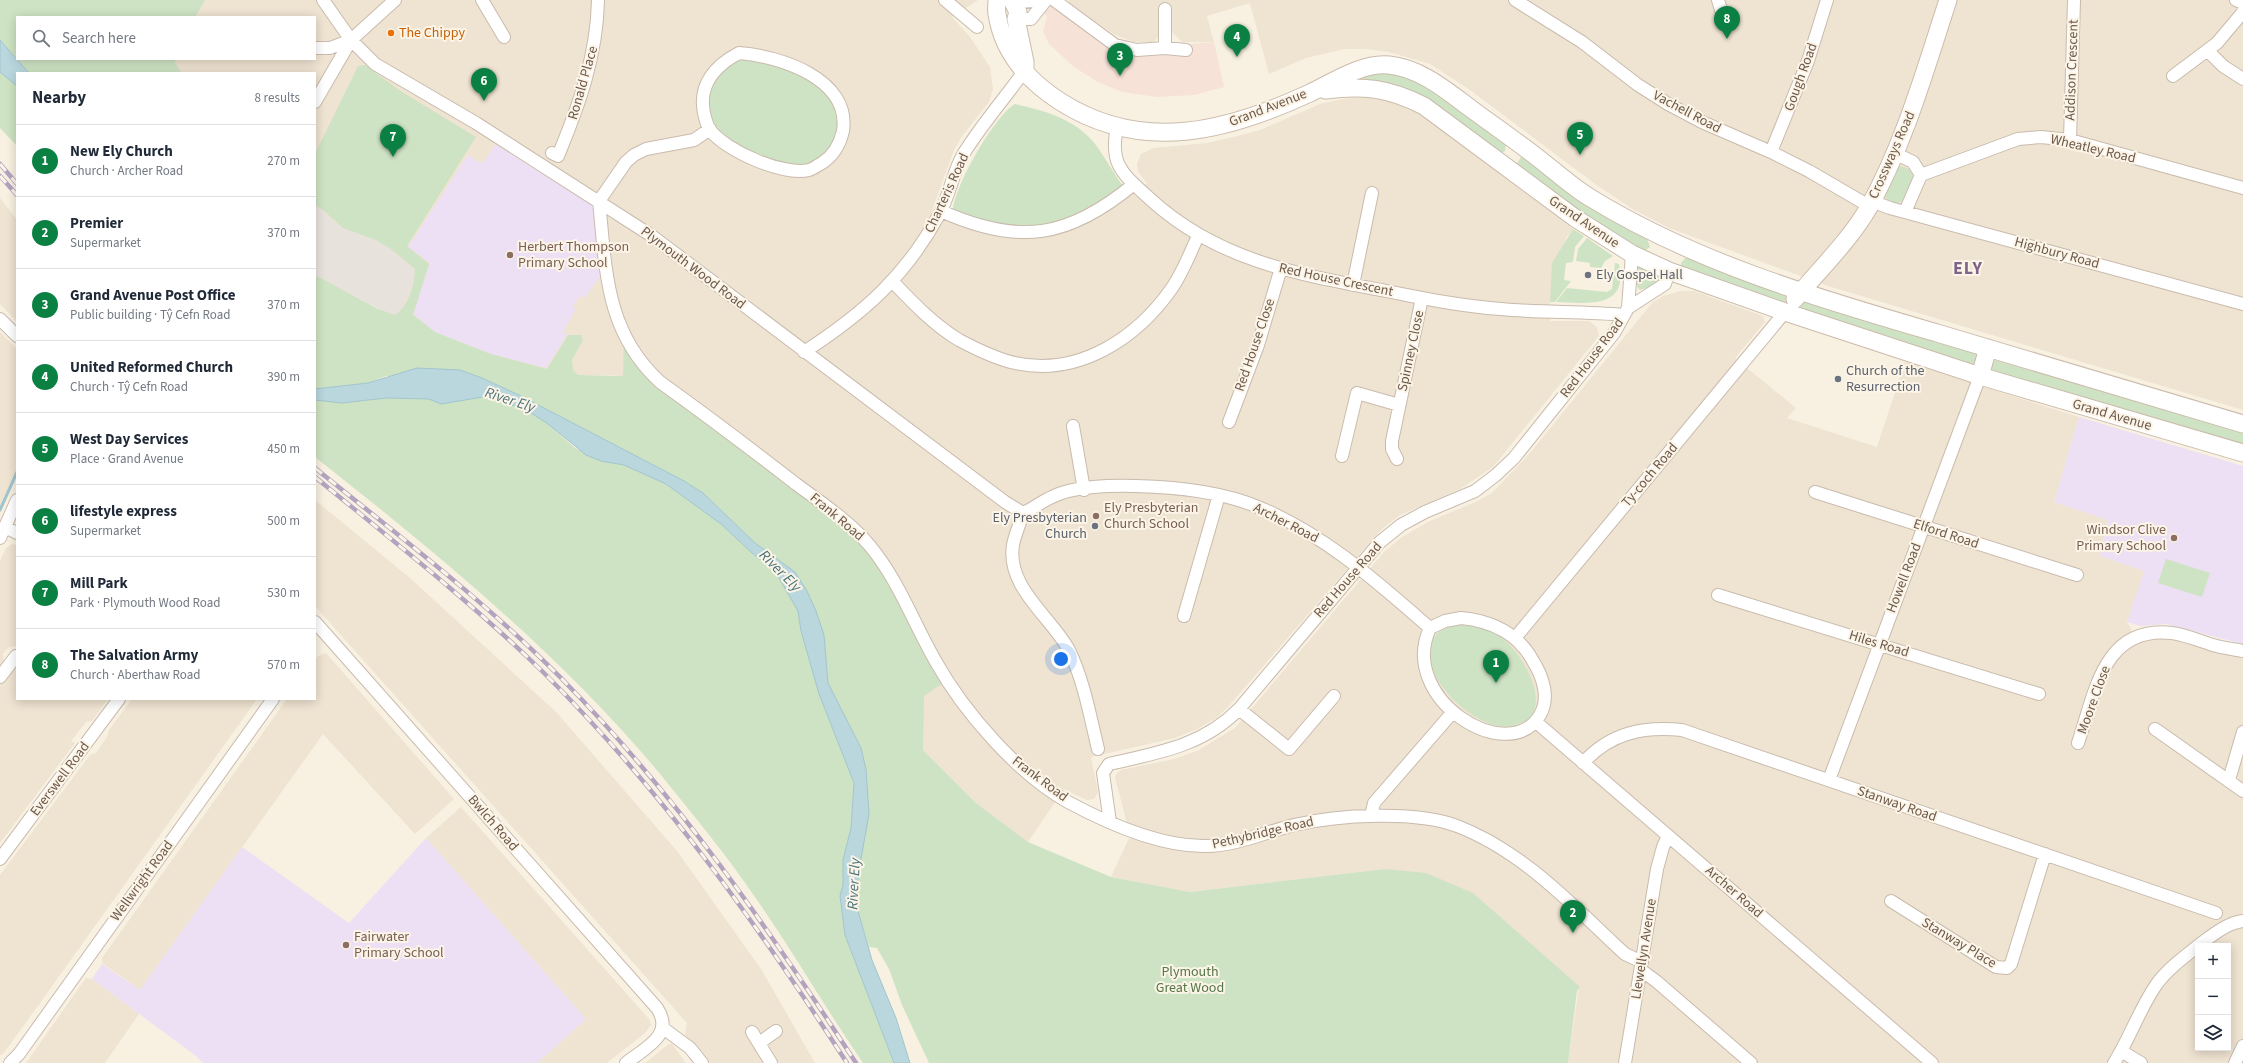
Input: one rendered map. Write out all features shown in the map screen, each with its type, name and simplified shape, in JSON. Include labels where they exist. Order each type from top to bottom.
[{"type":"street","name":"Plymouth Wood Road","points":[[323,0],[351,40],[374,64],[476,124],[652,236],[804,352],[1005,502],[1023,513]]},
{"type":"street","points":[[316,100],[351,40],[395,0]]},
{"type":"street","points":[[482,0],[504,37]]},
{"type":"street","name":"Ronald Place","points":[[552,153],[558,156],[576,113],[588,74],[595,41],[598,0]]},
{"type":"street","points":[[945,0],[976,27]]},
{"type":"street","points":[[1054,0],[1115,45],[1137,50],[1165,48],[1186,50]]},
{"type":"street","name":"Vachell Road","points":[[1515,0],[1582,42],[1638,85],[1668,104],[1702,122],[1771,152],[1870,204]]},
{"type":"street","name":"Gough Road","points":[[1771,152],[1808,61],[1827,0]]},
{"type":"street","name":"Crossways Road","points":[[1801,292],[1859,222],[1870,204],[1914,107],[1948,0]]},
{"type":"street","name":"Addison Crescent","points":[[2070,140],[2074,0]]},
{"type":"street","points":[[2236,0],[2243,3]]},
{"type":"street","points":[[1165,8],[1165,48]]},
{"type":"street","name":"Grand Avenue","points":[[1006,9],[1003,36],[1017,65],[1025,70],[1044,89],[1065,104],[1089,118],[1117,127],[1150,133],[1208,128],[1265,113],[1314,91],[1350,72],[1388,64],[1419,73],[1519,144],[1585,194],[1638,226],[1675,244],[1801,292],[2243,424]]},
{"type":"street","points":[[2173,76],[2217,43],[2243,12]]},
{"type":"street","points":[[316,48],[330,48],[351,40]]},
{"type":"street","points":[[2208,51],[2223,66],[2243,79]]},
{"type":"street","points":[[739,53],[758,54],[786,62],[806,72],[827,86],[836,96],[843,111],[841,139],[830,158],[809,170],[792,170],[769,165],[748,156],[720,139],[710,129],[703,106],[704,92],[709,78],[724,61],[739,53]]},
{"type":"street","name":"Charteris Road","points":[[804,352],[864,310],[893,282],[923,242],[941,211],[963,154],[1025,70]]},
{"type":"street","name":"Grand Avenue","points":[[1314,91],[1352,86],[1384,90],[1406,96],[1445,120],[1504,166],[1575,218],[1632,254],[1669,270],[1785,312],[1980,376],[2243,453]]},
{"type":"street","name":"Red House Crescent","points":[[1117,127],[1113,146],[1115,159],[1134,184],[1168,215],[1198,236],[1249,259],[1281,268],[1422,298],[1500,309],[1626,311]]},
{"type":"street","points":[[599,201],[626,162],[634,155],[646,149],[694,140],[710,129]]},
{"type":"street","name":"Wheatley Road","points":[[1921,175],[2018,139],[2041,137],[2070,140],[2243,188]]},
{"type":"street","points":[[1504,166],[1519,144]]},
{"type":"street","points":[[1894,153],[1913,162],[1921,175],[1905,212]]},
{"type":"street","points":[[941,211],[974,224],[989,228],[1021,232],[1044,231],[1065,226],[1091,216],[1134,184]]},
{"type":"street","points":[[1353,284],[1372,193]]},
{"type":"street","name":"Frank Road","points":[[599,201],[606,267],[615,312],[624,337],[648,371],[853,528],[878,555],[890,573],[945,677],[1006,752],[1030,776],[1064,800],[1110,822]]},
{"type":"street","name":"Highbury Road","points":[[1870,204],[1905,212],[2243,304]]},
{"type":"street","points":[[893,282],[939,326],[959,339],[997,358],[1034,366],[1064,364],[1089,356],[1119,343],[1148,318],[1173,286],[1198,236]]},
{"type":"street","points":[[1669,270],[1675,244]]},
{"type":"street","name":"Red House Road","points":[[1110,822],[1103,773],[1109,764],[1188,744],[1220,727],[1239,709],[1380,542],[1401,525],[1425,512],[1475,491],[1496,475],[1514,458],[1614,333],[1626,311],[1632,254]]},
{"type":"street","name":"Red House Close","points":[[1229,422],[1258,345],[1281,268]]},
{"type":"street","name":"Red House Road","points":[[1626,311],[1665,284],[1669,270]]},
{"type":"street","points":[[1785,312],[1801,292]]},
{"type":"street","name":"Spinney Close","points":[[1397,459],[1392,449],[1422,298]]},
{"type":"street","name":"Ty-coch Road","points":[[1515,638],[1785,312]]},
{"type":"street","points":[[0,318],[16,335]]},
{"type":"street","points":[[1980,376],[1988,348]]},
{"type":"street","name":"Howell Road","points":[[1829,780],[1980,376]]},
{"type":"street","name":"Spinney Close","points":[[1342,456],[1357,393],[1400,405]]},
{"type":"street","points":[[1073,426],[1084,490]]},
{"type":"street","name":"Archer Road","points":[[1023,513],[1052,496],[1084,490],[1120,486],[1158,486],[1219,495],[1257,506],[1277,515],[1321,541],[1359,567],[1430,628]]},
{"type":"street","name":"Elford Road","points":[[1816,492],[2077,575]]},
{"type":"street","points":[[1184,616],[1219,495]]},
{"type":"street","points":[[16,502],[2,533],[16,533]]},
{"type":"street","points":[[1023,513],[1013,545],[1015,569],[1020,583],[1051,622],[1068,650],[1080,677],[1098,749]]},
{"type":"street","name":"Hiles Road","points":[[1718,595],[2039,694]]},
{"type":"street","points":[[1461,618],[1481,620],[1497,626],[1515,638],[1528,651],[1543,683],[1545,699],[1543,710],[1536,722],[1523,731],[1499,734],[1473,726],[1452,713],[1430,684],[1425,671],[1423,648],[1430,628],[1445,621],[1461,618]]},
{"type":"street","name":"Bwlch Road","points":[[317,631],[657,1008],[663,1018],[664,1028]]},
{"type":"street","name":"Moore Close","points":[[2078,743],[2109,659],[2128,640],[2154,632],[2174,633],[2215,646],[2243,651]]},
{"type":"street","points":[[0,677],[16,656]]},
{"type":"street","points":[[1239,709],[1289,749],[1334,696]]},
{"type":"street","name":"Everswell Road","points":[[0,859],[118,700]]},
{"type":"street","name":"Wellwright Road","points":[[10,1063],[19,1054],[272,700]]},
{"type":"street","points":[[1371,816],[1374,804],[1452,713]]},
{"type":"street","name":"Archer Road","points":[[1536,722],[1932,1063]]},
{"type":"street","name":"Stanway Road","points":[[1583,763],[1602,746],[1628,732],[1663,728],[1682,730],[2216,913]]},
{"type":"street","points":[[2155,729],[2243,791]]},
{"type":"street","points":[[2229,780],[2243,732]]},
{"type":"street","name":"Pethybridge Road","points":[[1110,822],[1168,841],[1208,846],[1227,844],[1294,825],[1329,819],[1371,816],[1435,821],[1454,825],[1474,834],[1528,867],[1625,954],[1641,966],[1656,981],[1751,1063]]},
{"type":"street","name":"Llewellyn Avenue","points":[[1625,1063],[1657,869],[1663,847],[1668,836]]},
{"type":"street","name":"Stanway Place","points":[[1891,901],[1996,967],[2007,968],[2011,964],[2045,854]]},
{"type":"street","points":[[2114,1063],[2121,1052],[2140,1010],[2157,984],[2170,969],[2228,925],[2243,921]]},
{"type":"street","points":[[626,1063],[651,1044],[660,1035],[664,1028],[690,1048],[702,1063]]},
{"type":"street","points":[[759,1043],[776,1031]]},
{"type":"street","points":[[752,1032],[771,1063]]},
{"type":"street","points":[[2235,1063],[2243,1046]]},
{"type":"street","points":[[2121,1052],[2141,1063]]},
{"type":"shaded area","points":[[196,0],[978,0],[952,17],[970,37],[990,67],[993,89],[989,102],[962,136],[954,150],[932,211],[957,224],[997,235],[1054,234],[1100,217],[1147,183],[1138,172],[1137,164],[1141,154],[1153,148],[1207,143],[1234,137],[1260,130],[1320,104],[1343,99],[1364,97],[1388,101],[1413,111],[1431,122],[1573,229],[1566,238],[1550,302],[1550,321],[1589,321],[1597,327],[1599,336],[1493,467],[1460,489],[1400,515],[1382,529],[1227,708],[1216,718],[1197,729],[1175,738],[1091,757],[1098,792],[1094,799],[1087,800],[1064,789],[1028,842],[976,803],[923,750],[922,734],[617,375],[564,375],[491,354],[316,280],[316,72],[177,72],[171,60],[316,60],[316,16],[187,16]]},
{"type":"shaded area","points":[[1068,0],[2243,0],[2243,410],[1828,286],[1669,228],[1631,208],[1595,184],[1470,90],[1430,64],[1389,52],[1366,49],[1344,49],[1306,58],[1269,74],[1250,3],[1207,16],[1214,42],[1182,42],[1173,33],[1161,33],[1154,42],[1134,42],[1115,35],[1070,5]]},
{"type":"shaded area","points":[[1051,5],[1117,51],[1135,54],[1190,55],[1191,44],[1214,42],[1224,87],[1194,95],[1157,97],[1122,92],[1098,82],[1074,67],[1049,44],[1043,32],[1047,16],[1044,14]]},
{"type":"shaded area","name":"Herbert Thompson Primary School","points":[[496,144],[597,209],[603,273],[584,298],[580,296],[573,306],[576,309],[563,332],[567,335],[546,368],[491,354],[435,332],[413,314],[430,263],[408,247],[468,155],[482,164]]},
{"type":"shaded area","points":[[0,198],[16,219],[16,321],[0,304]]},
{"type":"shaded area","points":[[316,206],[323,210],[334,222],[376,240],[391,249],[415,270],[415,277],[401,311],[395,315],[388,314],[316,276]]},
{"type":"shaded area","points":[[1681,291],[1694,291],[1763,316],[1765,322],[1735,358],[1796,408],[1787,418],[1877,447],[1905,362],[2079,417],[2054,502],[2108,520],[2100,556],[2145,571],[2127,622],[2138,643],[2163,636],[2243,654],[2243,1063],[1568,1063],[1579,987],[1473,893],[1385,869],[1190,892],[1111,877],[1130,836],[1115,777],[1117,773],[1121,770],[1174,759],[1197,751],[1235,728],[1384,552],[1402,537],[1430,521],[1478,501],[1493,492],[1530,453],[1652,303],[1663,296]]},
{"type":"shaded area","points":[[0,332],[16,348],[16,478],[0,514]]},
{"type":"shaded area","name":"Windsor Clive Primary School","points":[[2079,417],[2243,466],[2243,644],[2166,624],[2140,626],[2127,622],[2144,571],[2100,556],[2108,520],[2054,502]]},
{"type":"shaded area","points":[[316,501],[410,578],[556,712],[677,851],[761,969],[815,1063],[778,1063],[768,1044],[771,1040],[755,1027],[746,1034],[765,1063],[709,1063],[702,1052],[685,1035],[687,1023],[316,607]]},
{"type":"shaded area","points":[[12,544],[16,545],[16,646],[9,647],[3,654],[4,663],[0,668],[0,561],[6,548]]},
{"type":"shaded area","points":[[326,653],[454,799],[415,834],[323,734],[140,990],[102,963],[102,958],[286,700],[316,700],[316,659],[318,656]]},
{"type":"shaded area","points":[[16,668],[16,700],[107,700],[92,721],[86,722],[71,741],[75,743],[0,843],[0,684],[11,669]]},
{"type":"shaded area","points":[[131,700],[256,700],[35,1010],[3,1054],[0,1055],[0,875],[90,755],[96,753],[107,737],[109,730]]},
{"type":"shaded area","points":[[461,807],[649,1019],[651,1025],[645,1033],[607,1063],[537,1063],[586,1019],[426,838]]},
{"type":"shaded area","name":"Fairwater Primary School","points":[[426,838],[586,1019],[537,1063],[203,1063],[196,1056],[92,979],[102,964],[140,990],[242,847],[349,923]]},
{"type":"shaded area","points":[[86,978],[92,979],[139,1014],[105,1063],[26,1063]]},
{"type":"shaded area","points":[[669,1044],[672,1044],[686,1063],[645,1063]]},
{"type":"green space","points":[[0,0],[205,0],[196,16],[16,16],[16,58],[0,40]]},
{"type":"green space","points":[[746,59],[784,67],[814,83],[829,96],[835,104],[839,123],[833,145],[828,153],[816,162],[794,167],[786,167],[770,163],[742,149],[724,137],[717,130],[712,124],[709,109],[712,84],[720,70],[733,63]]},
{"type":"green space","points":[[18,60],[176,60],[175,63],[181,72],[28,72]]},
{"type":"green space","name":"Plymouth Great Wood","points":[[365,65],[402,92],[476,137],[407,246],[429,264],[413,315],[435,332],[491,354],[547,369],[568,335],[581,335],[583,340],[572,360],[573,370],[578,375],[623,376],[624,337],[636,356],[867,542],[935,660],[930,665],[943,683],[924,696],[923,750],[976,803],[1028,842],[1111,877],[1190,892],[1385,869],[1426,873],[1473,893],[1580,987],[1577,991],[1568,1063],[929,1063],[902,1005],[889,969],[877,948],[869,947],[858,911],[857,891],[863,843],[867,788],[866,769],[861,748],[828,683],[824,635],[795,572],[755,543],[703,493],[684,481],[521,396],[482,378],[386,376],[368,383],[316,389],[316,276],[378,309],[395,315],[404,307],[410,295],[414,281],[415,269],[391,249],[376,240],[343,228],[316,206],[316,152],[358,66]]},
{"type":"green space","points":[[0,72],[16,85],[16,145],[0,128]]},
{"type":"green space","points":[[1378,73],[1394,73],[1421,81],[1506,144],[1505,151],[1500,154],[1477,139],[1357,82],[1356,78]]},
{"type":"green space","points":[[1015,104],[1056,116],[1082,131],[1095,144],[1124,187],[1100,205],[1049,226],[1004,227],[953,211],[960,186],[976,153],[997,122]]},
{"type":"green space","points":[[1521,157],[1524,157],[1647,238],[1650,247],[1643,252],[1629,247],[1516,165]]},
{"type":"green space","points":[[1900,166],[1909,169],[1913,177],[1902,201],[1893,203],[1888,201],[1884,193],[1896,168]]},
{"type":"green space","points":[[1573,229],[1584,236],[1575,247],[1573,262],[1566,263],[1564,280],[1571,281],[1555,302],[1550,302],[1552,263]]},
{"type":"green space","points":[[1587,238],[1613,256],[1605,261],[1601,268],[1590,267],[1590,263],[1576,261],[1578,249]]},
{"type":"green space","points":[[1686,257],[1787,293],[1789,300],[1785,305],[1681,267],[1681,263]]},
{"type":"green space","points":[[1615,263],[1619,264],[1620,279],[1618,289],[1611,297],[1592,303],[1556,302],[1567,288],[1607,292],[1612,289]]},
{"type":"green space","points":[[1638,266],[1663,277],[1653,286],[1640,290],[1636,285]]},
{"type":"green space","points":[[1802,301],[1978,354],[1976,367],[1800,308]]},
{"type":"green space","points":[[1994,360],[2243,431],[2243,449],[1990,374],[1989,365]]},
{"type":"green space","points":[[483,397],[496,399],[528,411],[548,424],[575,448],[601,461],[624,465],[666,484],[721,524],[752,553],[775,571],[789,592],[798,611],[801,631],[819,694],[854,783],[851,828],[843,860],[843,885],[840,896],[845,935],[894,1063],[863,1063],[771,920],[746,884],[661,775],[582,688],[540,647],[452,568],[316,458],[316,400],[342,403],[386,398],[429,399],[441,404]]},
{"type":"green space","points":[[2166,559],[2210,573],[2202,597],[2158,583]]},
{"type":"green space","points":[[1458,624],[1472,626],[1496,634],[1505,640],[1522,660],[1534,686],[1536,698],[1535,710],[1528,720],[1515,725],[1500,726],[1484,721],[1467,711],[1452,698],[1439,682],[1431,666],[1429,650],[1434,637],[1439,632]]},
{"type":"water","points":[[0,40],[28,72],[16,72],[16,85],[0,72]]},
{"type":"water","name":"River Ely","points":[[417,368],[460,370],[482,378],[521,396],[684,481],[703,493],[755,543],[795,572],[807,591],[824,635],[828,683],[861,748],[866,769],[869,814],[859,870],[857,891],[858,911],[872,960],[896,1018],[910,1063],[894,1063],[845,935],[840,896],[843,885],[843,860],[851,828],[854,783],[819,694],[801,631],[798,611],[775,571],[752,553],[721,524],[666,484],[624,465],[601,461],[586,455],[548,424],[528,411],[496,399],[483,397],[441,404],[429,399],[386,398],[342,403],[316,400],[316,389],[368,383]]},
{"type":"waterway","points":[[0,510],[16,474]]},
{"type":"railway","points":[[0,164],[16,183]]},
{"type":"railway","points":[[0,176],[16,194]]},
{"type":"railway","points":[[316,469],[473,596],[562,679],[604,724],[644,769],[719,864],[788,961],[856,1063]]},
{"type":"railway","points":[[316,478],[431,572],[516,646],[543,672],[628,763],[706,859],[778,960],[847,1063]]},
{"type":"place","name":"The Chippy","points":[[391,33]]},
{"type":"place","name":"The Salvation Army","points":[[1727,39]]},
{"type":"place","name":"United Reformed Church","points":[[1237,57]]},
{"type":"place","name":"Grand Avenue Post Office","points":[[1120,76]]},
{"type":"place","name":"lifestyle express","points":[[484,101]]},
{"type":"place","name":"West Day Services","points":[[1580,155]]},
{"type":"place","name":"Mill Park","points":[[393,157]]},
{"type":"place","name":"Herbert Thompson Primary School","points":[[510,255]]},
{"type":"place","name":"Ely Gospel Hall","points":[[1588,275]]},
{"type":"place","name":"Church of the Resurrection","points":[[1838,379]]},
{"type":"place","name":"Ely Presbyterian Church School","points":[[1096,516]]},
{"type":"place","name":"Ely Presbyterian Church","points":[[1095,526]]},
{"type":"place","name":"Windsor Clive Primary School","points":[[2174,538]]},
{"type":"place","name":"New Ely Church","points":[[1496,683]]},
{"type":"place","name":"Premier","points":[[1573,933]]},
{"type":"place","name":"Fairwater Primary School","points":[[346,945]]},
{"type":"district","name":"ELY","points":[[1968,268]]}]
